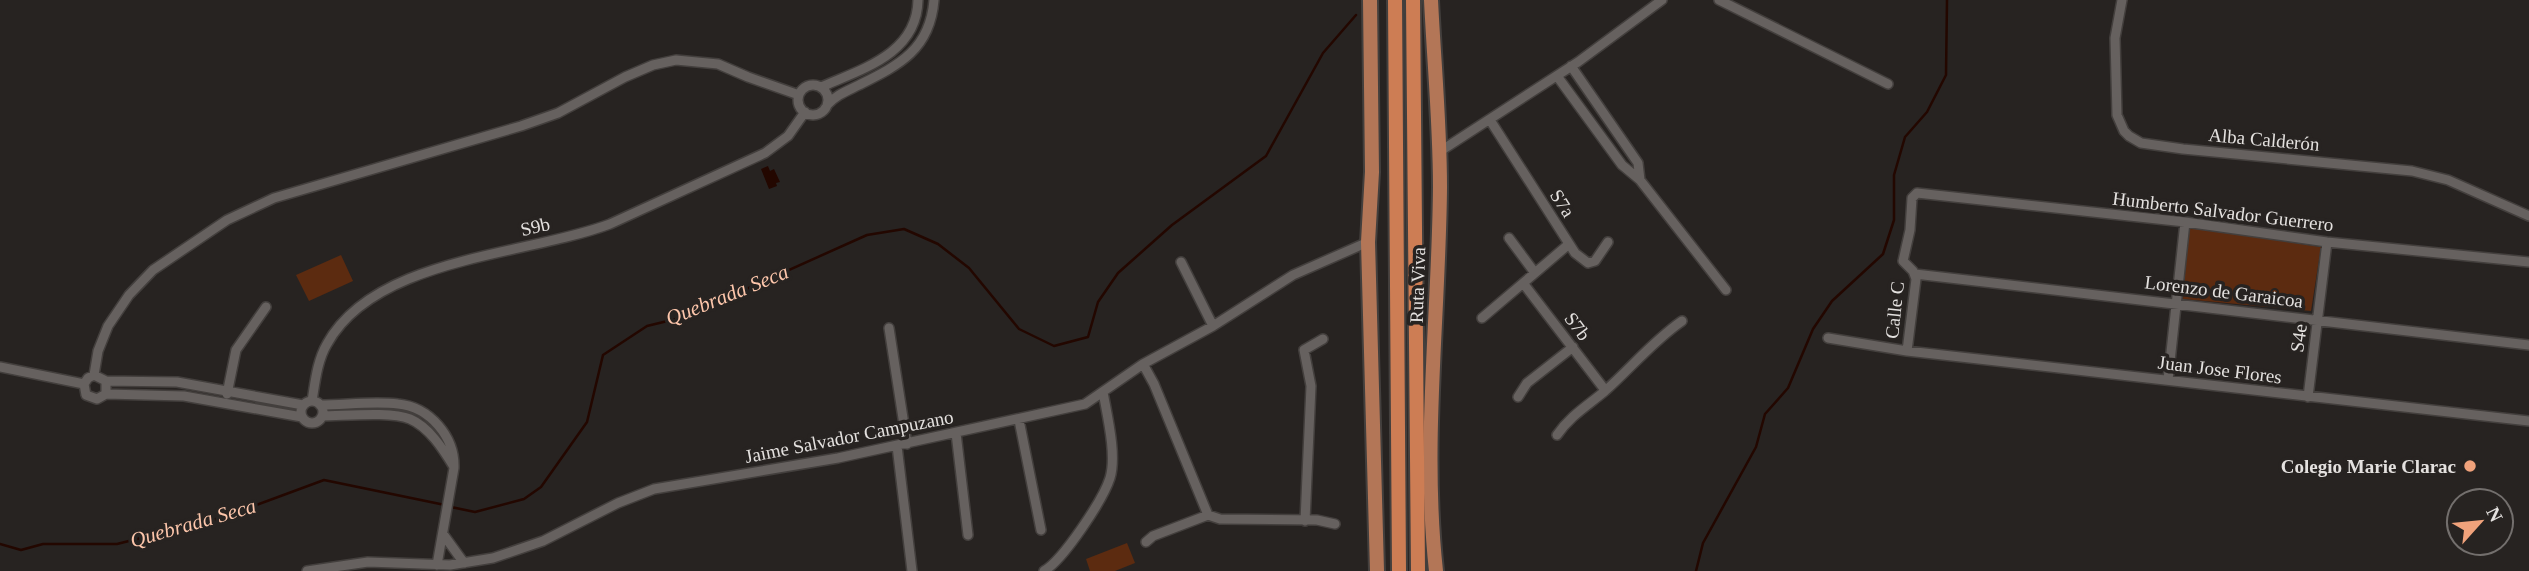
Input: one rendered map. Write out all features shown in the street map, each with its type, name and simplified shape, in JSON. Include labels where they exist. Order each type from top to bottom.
[{"type":"highway","name":"Ruta Viva","points":[[1395,0],[1399,571]]},
{"type":"highway","name":"Ruta Viva","points":[[1413,0],[1418,571]]},
{"type":"main road","points":[[1370,0],[1372,172],[1368,242],[1373,342],[1377,571]]},
{"type":"main road","name":"Ruta Viva","points":[[1431,0],[1439,152],[1432,430],[1433,540],[1436,571]]},
{"type":"street","points":[[918,0],[912,29],[897,50],[821,87],[810,85],[799,95],[800,108],[815,115],[825,110],[839,94],[889,70],[911,55],[927,29],[934,0]]},
{"type":"street","points":[[1439,152],[1557,76],[1662,0]]},
{"type":"street","points":[[1719,0],[1888,84]]},
{"type":"street","name":"Alba Calderón","points":[[2122,0],[2115,38],[2117,115],[2124,131],[2137,141],[2183,149],[2412,171],[2448,180],[2529,216]]},
{"type":"street","points":[[94,375],[98,351],[108,326],[129,295],[153,270],[227,220],[274,198],[521,126],[570,107],[634,73],[676,60],[718,64],[799,95]]},
{"type":"street","points":[[1571,66],[1638,163],[1640,180]]},
{"type":"street","points":[[1557,76],[1622,165],[1640,180],[1726,290]]},
{"type":"street","points":[[821,87],[827,95],[827,105]]},
{"type":"street","name":"S9b","points":[[302,417],[301,413],[314,407],[316,377],[326,345],[337,328],[374,294],[414,276],[457,263],[610,224],[765,153],[788,136],[805,112]]},
{"type":"street","name":"S7a","points":[[1482,318],[1569,244],[1490,120]]},
{"type":"street","name":"Humberto Salvador Guerrero","points":[[1913,195],[1917,193],[2185,222],[2327,243],[2529,262]]},
{"type":"street","name":"Calle C","points":[[1907,351],[1915,274],[1903,261],[1910,230],[1913,195]]},
{"type":"street","points":[[2168,380],[2185,222]]},
{"type":"street","points":[[1509,238],[1535,273]]},
{"type":"street","name":"Jaime Salvador Campuzano","points":[[307,571],[368,562],[437,565],[493,558],[543,541],[618,503],[654,489],[902,445],[1085,404],[1143,364],[1213,326],[1293,275],[1368,242]]},
{"type":"street","points":[[1569,244],[1582,260],[1588,263],[1595,261],[1608,242]]},
{"type":"street","name":"S4e","points":[[2308,397],[2327,243]]},
{"type":"street","points":[[1181,262],[1213,326]]},
{"type":"street","name":"Lorenzo de Garaicoa","points":[[1915,274],[2529,345]]},
{"type":"street","name":"S7b","points":[[1523,283],[1605,390]]},
{"type":"street","points":[[224,402],[236,350],[266,307]]},
{"type":"street","points":[[1557,435],[1567,419],[1605,390],[1665,333],[1682,321]]},
{"type":"street","points":[[889,328],[912,571]]},
{"type":"street","name":"Juan Jose Flores","points":[[1828,338],[1907,351],[2529,421]]},
{"type":"street","points":[[1305,521],[1311,386],[1304,350],[1323,339]]},
{"type":"street","points":[[1518,397],[1527,383],[1573,347]]},
{"type":"street","points":[[1143,364],[1154,384],[1208,516]]},
{"type":"street","points":[[0,367],[84,384]]},
{"type":"street","points":[[94,375],[106,381],[177,382],[314,407],[399,404],[416,409],[443,431],[454,453],[453,480],[437,565]]},
{"type":"street","points":[[94,375],[84,384],[86,395],[97,399],[106,394],[184,396],[302,417],[310,423],[315,423],[314,407]]},
{"type":"street","points":[[106,381],[106,394]]},
{"type":"street","points":[[1045,571],[1055,565],[1072,542],[1110,478],[1109,430],[1103,392]]},
{"type":"street","points":[[1019,420],[1041,530]]},
{"type":"street","points":[[956,433],[968,535]]},
{"type":"street","points":[[1146,542],[1153,536],[1208,516],[1220,519],[1317,520],[1335,524]]},
{"type":"street","points":[[444,531],[464,563]]},
{"type":"shaded area","points":[[768,166],[770,171],[774,169],[780,182],[769,189],[761,169]]},
{"type":"shaded area","points":[[2189,227],[2321,247],[2311,311],[2183,299]]},
{"type":"shaded area","points":[[341,255],[353,281],[309,301],[296,275]]},
{"type":"shaded area","points":[[1127,543],[1135,563],[1115,571],[1090,571],[1086,559]]},
{"type":"waterway","points":[[1696,571],[1703,543],[1756,447],[1765,414],[1788,388],[1813,329],[1832,301],[1883,254],[1894,220],[1894,175],[1905,137],[1927,112],[1946,75],[1947,0]]},
{"type":"waterway","name":"Quebrada Seca","points":[[451,507],[475,512],[524,499],[541,487],[587,422],[603,355],[647,326],[684,317],[867,235],[904,229],[938,244],[969,268],[1019,329],[1054,346],[1088,337],[1098,302],[1118,273],[1172,225],[1266,156],[1323,53],[1356,15]]},
{"type":"waterway","name":"Quebrada Seca","points":[[0,544],[21,550],[43,544],[117,544],[224,517],[324,480],[445,505]]},
{"type":"place","name":"Colegio Marie Clarac","points":[[2470,466]]}]
